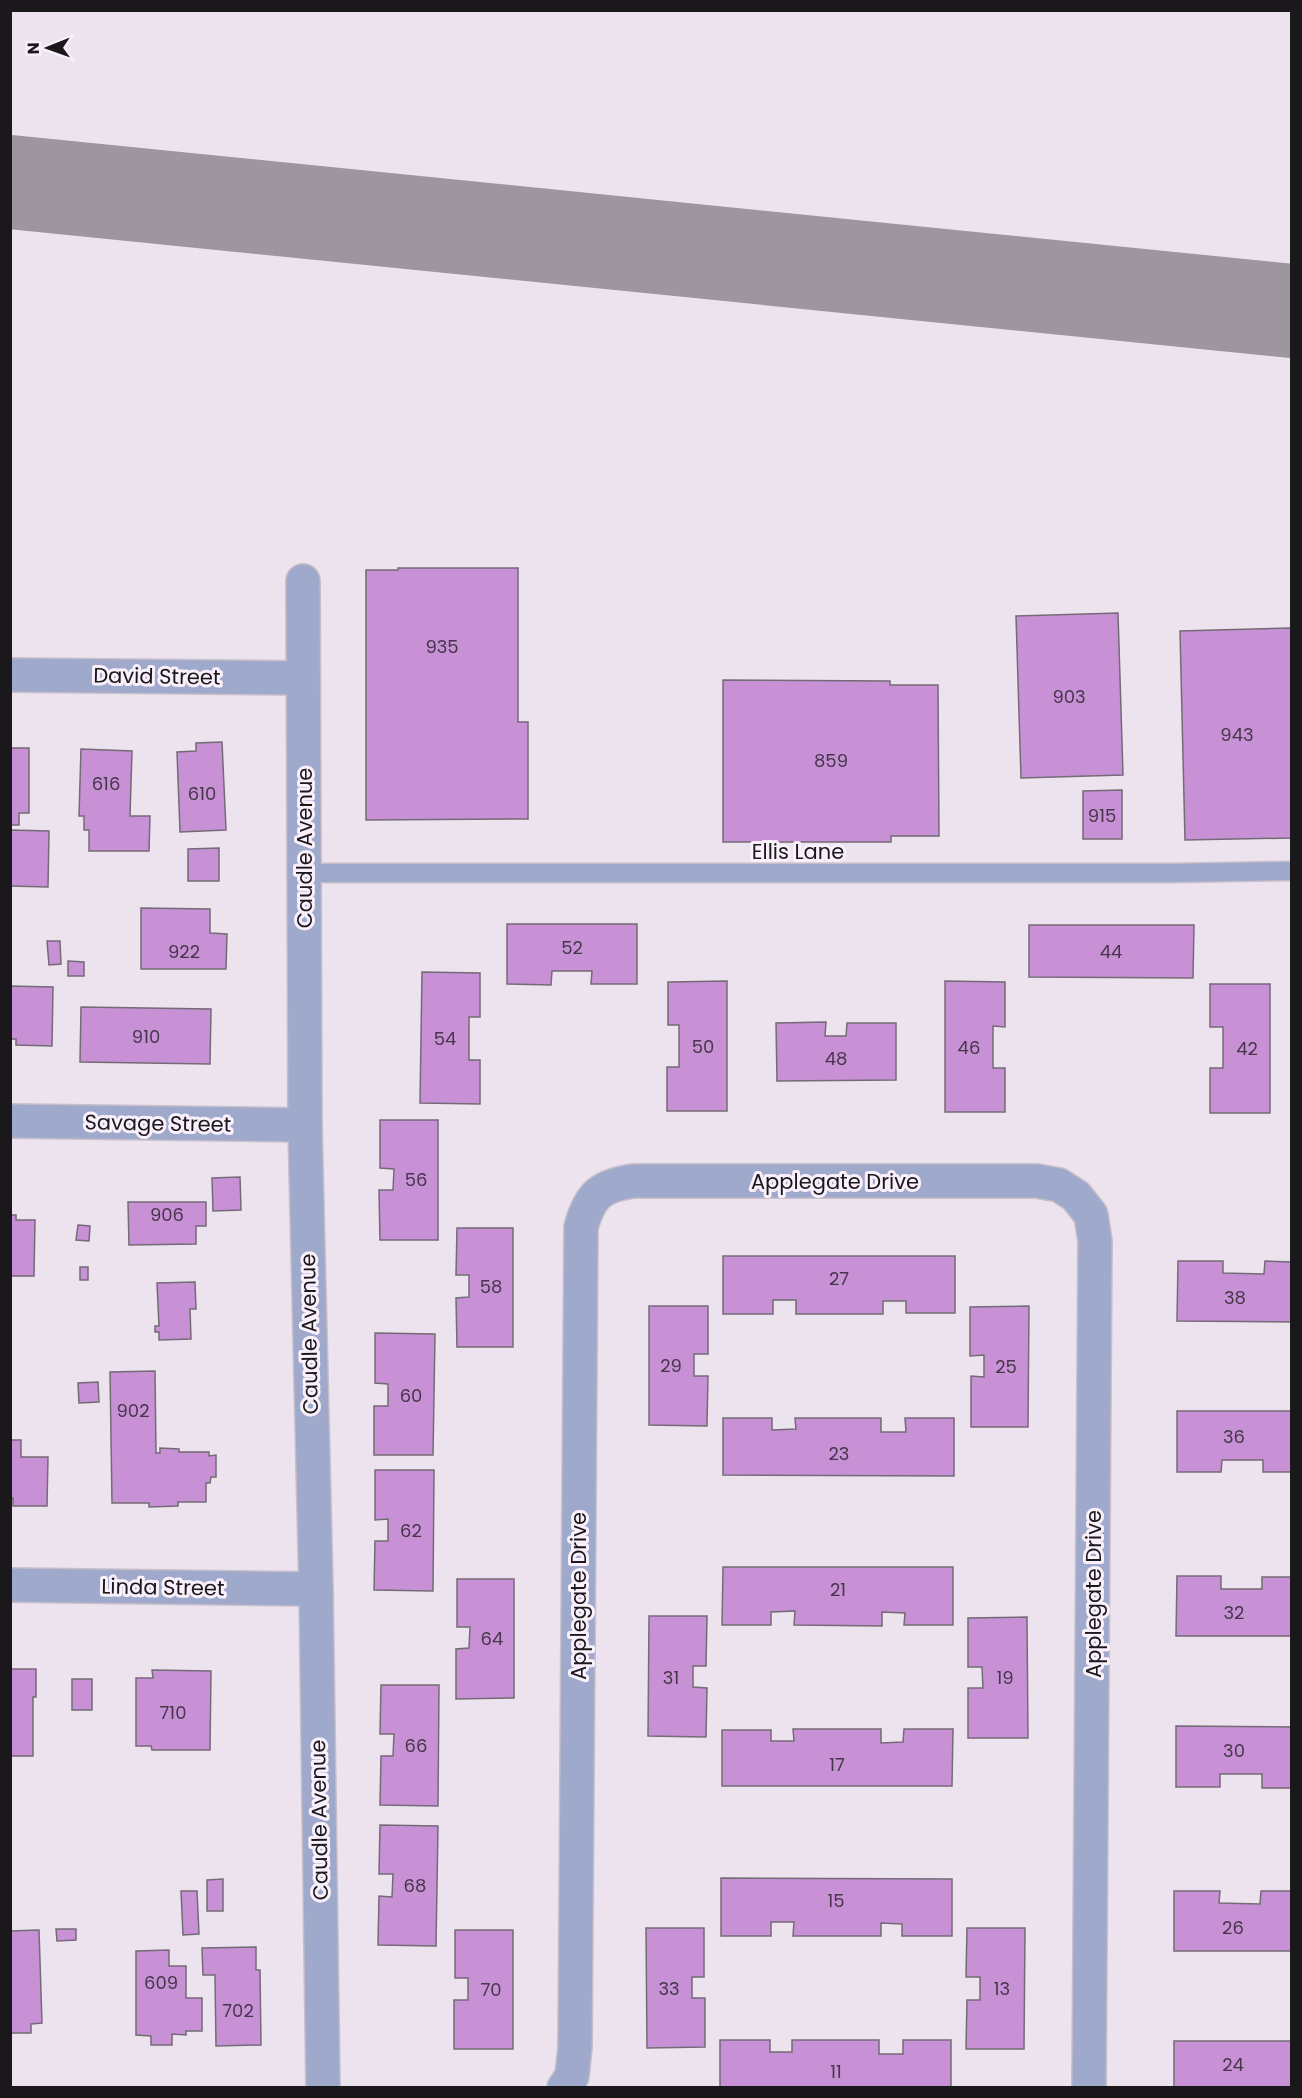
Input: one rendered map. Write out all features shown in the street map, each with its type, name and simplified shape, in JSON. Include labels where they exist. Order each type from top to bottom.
[{"type":"street","name":"Caudle Avenue","points":[[303,581],[304,1125],[315,1589],[322,2088]]},
{"type":"street","name":"David Street","points":[[10,675],[303,678]]},
{"type":"street","name":"Savage Street","points":[[10,1121],[304,1125]]},
{"type":"street","name":"Applegate Drive","points":[[564,2088],[572,2076],[575,2047],[581,1227],[587,1207],[597,1193],[615,1184],[633,1181],[1036,1180],[1059,1185],[1076,1196],[1091,1215],[1095,1241],[1089,2088]]},
{"type":"street","name":"Linda Street","points":[[10,1585],[315,1589]]},
{"type":"lane","name":"Ellis Lane","points":[[304,873],[1292,871]]},
{"type":"building","points":[[398,568],[518,568],[518,722],[528,722],[528,819],[366,820],[366,570],[398,570]]},
{"type":"building","points":[[1118,613],[1123,775],[1021,778],[1016,616]]},
{"type":"building","points":[[1292,628],[1292,838],[1185,840],[1180,631]]},
{"type":"building","points":[[723,680],[890,681],[890,685],[938,685],[939,836],[891,836],[891,842],[723,842]]},
{"type":"building","points":[[222,742],[226,830],[180,832],[177,752],[196,751],[196,743]]},
{"type":"building","points":[[10,748],[29,748],[29,813],[19,813],[19,825],[10,825]]},
{"type":"building","points":[[81,749],[132,751],[130,816],[150,816],[149,851],[89,851],[89,830],[84,830],[84,816],[79,816]]},
{"type":"building","points":[[1122,790],[1122,839],[1083,839],[1083,791]]},
{"type":"building","points":[[10,830],[49,831],[48,887],[10,886]]},
{"type":"building","points":[[219,848],[219,881],[188,881],[188,849]]},
{"type":"building","points":[[141,908],[210,909],[210,933],[227,934],[226,969],[141,969]]},
{"type":"building","points":[[507,924],[637,924],[637,984],[591,984],[592,971],[552,971],[551,985],[507,984]]},
{"type":"building","points":[[1029,925],[1194,925],[1193,978],[1029,977]]},
{"type":"building","points":[[47,941],[60,941],[61,964],[49,965]]},
{"type":"building","points":[[68,961],[84,962],[84,976],[68,976]]},
{"type":"building","points":[[422,972],[480,973],[480,1017],[469,1017],[469,1060],[480,1060],[480,1104],[420,1103]]},
{"type":"building","points":[[727,981],[727,1111],[667,1111],[667,1067],[679,1067],[679,1025],[668,1025],[668,982]]},
{"type":"building","points":[[945,981],[1005,982],[1005,1027],[993,1026],[993,1068],[1005,1068],[1005,1112],[945,1112]]},
{"type":"building","points":[[1210,984],[1270,984],[1270,1113],[1210,1113],[1210,1068],[1223,1068],[1223,1027],[1210,1027]]},
{"type":"building","points":[[10,986],[53,987],[52,1046],[16,1045],[16,1039],[10,1039]]},
{"type":"building","points":[[81,1007],[211,1009],[210,1064],[80,1062]]},
{"type":"building","points":[[826,1022],[825,1036],[846,1036],[847,1023],[896,1023],[896,1080],[777,1081],[776,1023]]},
{"type":"building","points":[[380,1120],[438,1120],[438,1240],[380,1240],[379,1190],[393,1190],[394,1169],[380,1168]]},
{"type":"building","points":[[240,1177],[241,1210],[213,1211],[212,1178]]},
{"type":"building","points":[[128,1202],[206,1202],[206,1226],[196,1226],[196,1244],[129,1245]]},
{"type":"building","points":[[10,1215],[16,1215],[16,1220],[35,1220],[34,1276],[10,1276]]},
{"type":"building","points":[[78,1225],[90,1226],[89,1241],[76,1240]]},
{"type":"building","points":[[457,1228],[513,1228],[513,1347],[457,1347],[456,1298],[469,1297],[469,1275],[456,1275]]},
{"type":"building","points":[[723,1256],[955,1256],[955,1313],[906,1313],[906,1301],[883,1301],[883,1314],[796,1314],[796,1300],[773,1300],[773,1314],[723,1314]]},
{"type":"building","points":[[1178,1261],[1223,1261],[1223,1273],[1264,1274],[1265,1261],[1292,1262],[1292,1322],[1177,1321]]},
{"type":"building","points":[[80,1267],[88,1267],[88,1280],[80,1280]]},
{"type":"building","points":[[195,1282],[196,1309],[190,1309],[191,1339],[159,1340],[159,1332],[155,1332],[155,1326],[159,1326],[157,1283]]},
{"type":"building","points":[[649,1306],[708,1306],[708,1354],[694,1354],[694,1376],[708,1376],[707,1426],[649,1425]]},
{"type":"building","points":[[1029,1306],[1028,1427],[971,1427],[971,1376],[984,1377],[984,1355],[970,1356],[970,1307]]},
{"type":"building","points":[[375,1333],[435,1334],[433,1455],[374,1455],[374,1406],[388,1406],[388,1384],[375,1383]]},
{"type":"building","points":[[155,1371],[156,1453],[160,1453],[160,1448],[179,1449],[179,1452],[209,1452],[209,1456],[216,1455],[216,1477],[211,1477],[210,1483],[206,1483],[206,1502],[178,1502],[178,1506],[149,1507],[149,1503],[112,1503],[110,1372]]},
{"type":"building","points":[[98,1382],[99,1402],[79,1403],[78,1383]]},
{"type":"building","points":[[1177,1411],[1292,1411],[1292,1472],[1263,1472],[1263,1460],[1222,1460],[1221,1472],[1177,1472]]},
{"type":"building","points":[[723,1418],[772,1418],[772,1430],[796,1429],[795,1418],[881,1418],[881,1432],[906,1432],[905,1418],[954,1418],[954,1476],[723,1475]]},
{"type":"building","points":[[10,1440],[21,1440],[21,1457],[48,1457],[47,1506],[13,1506],[13,1498],[10,1498]]},
{"type":"building","points":[[375,1470],[434,1470],[433,1591],[374,1590],[375,1541],[388,1541],[388,1519],[375,1520]]},
{"type":"building","points":[[723,1567],[953,1567],[953,1625],[904,1625],[905,1613],[882,1612],[882,1626],[794,1625],[795,1611],[771,1612],[771,1625],[722,1625]]},
{"type":"building","points":[[1177,1576],[1221,1576],[1221,1589],[1262,1589],[1262,1577],[1292,1577],[1292,1636],[1176,1636]]},
{"type":"building","points":[[457,1579],[514,1579],[514,1698],[456,1699],[456,1649],[469,1648],[470,1627],[457,1627]]},
{"type":"building","points":[[649,1616],[707,1616],[706,1666],[693,1666],[693,1687],[707,1688],[706,1737],[648,1736]]},
{"type":"building","points":[[1027,1617],[1028,1738],[968,1738],[968,1688],[983,1688],[982,1667],[968,1667],[968,1618]]},
{"type":"building","points":[[10,1669],[36,1669],[36,1697],[33,1697],[33,1756],[10,1756]]},
{"type":"building","points":[[152,1670],[211,1671],[210,1750],[152,1750],[151,1746],[136,1746],[136,1678],[153,1678]]},
{"type":"building","points":[[72,1679],[92,1679],[92,1710],[72,1710]]},
{"type":"building","points":[[381,1685],[439,1685],[438,1806],[380,1805],[381,1756],[393,1756],[394,1734],[380,1734]]},
{"type":"building","points":[[1176,1726],[1292,1727],[1292,1788],[1262,1788],[1262,1774],[1220,1774],[1220,1787],[1176,1787]]},
{"type":"building","points":[[793,1729],[881,1729],[881,1743],[903,1742],[904,1729],[953,1729],[952,1786],[722,1786],[722,1730],[771,1730],[771,1741],[794,1741]]},
{"type":"building","points":[[380,1825],[438,1826],[436,1946],[378,1945],[379,1896],[392,1897],[393,1874],[379,1874]]},
{"type":"building","points":[[721,1878],[952,1879],[952,1936],[902,1936],[902,1924],[881,1923],[881,1936],[793,1936],[794,1922],[771,1922],[771,1936],[721,1936]]},
{"type":"building","points":[[223,1879],[223,1911],[207,1911],[207,1880]]},
{"type":"building","points":[[181,1891],[197,1891],[199,1934],[183,1935]]},
{"type":"building","points":[[1174,1891],[1220,1891],[1219,1903],[1260,1904],[1261,1891],[1292,1891],[1292,1951],[1174,1951]]},
{"type":"building","points":[[646,1928],[704,1928],[704,1977],[692,1977],[692,1998],[705,1998],[705,2047],[647,2048]]},
{"type":"building","points":[[967,1928],[1025,1928],[1024,2049],[966,2049],[967,2000],[980,2000],[980,1977],[966,1977]]},
{"type":"building","points":[[56,1929],[76,1929],[76,1940],[57,1941]]},
{"type":"building","points":[[39,1930],[42,2023],[31,2024],[31,2033],[10,2033],[10,1931]]},
{"type":"building","points":[[455,1930],[513,1930],[513,2049],[454,2049],[454,2000],[468,2000],[468,1978],[455,1978]]},
{"type":"building","points":[[256,1947],[256,1970],[260,1970],[261,2045],[216,2046],[215,1975],[203,1975],[202,1948]]},
{"type":"building","points":[[169,1950],[169,1966],[186,1966],[186,1998],[202,1998],[202,2031],[186,2031],[186,2035],[172,2034],[172,2045],[151,2045],[151,2036],[136,2035],[136,1951]]},
{"type":"building","points":[[720,2040],[770,2040],[770,2052],[792,2052],[792,2040],[879,2040],[879,2054],[903,2054],[903,2040],[951,2040],[951,2088],[720,2088]]},
{"type":"building","points":[[1174,2041],[1292,2041],[1292,2088],[1174,2088]]},
{"type":"taxiway","points":[[10,182],[1292,311]]}]
